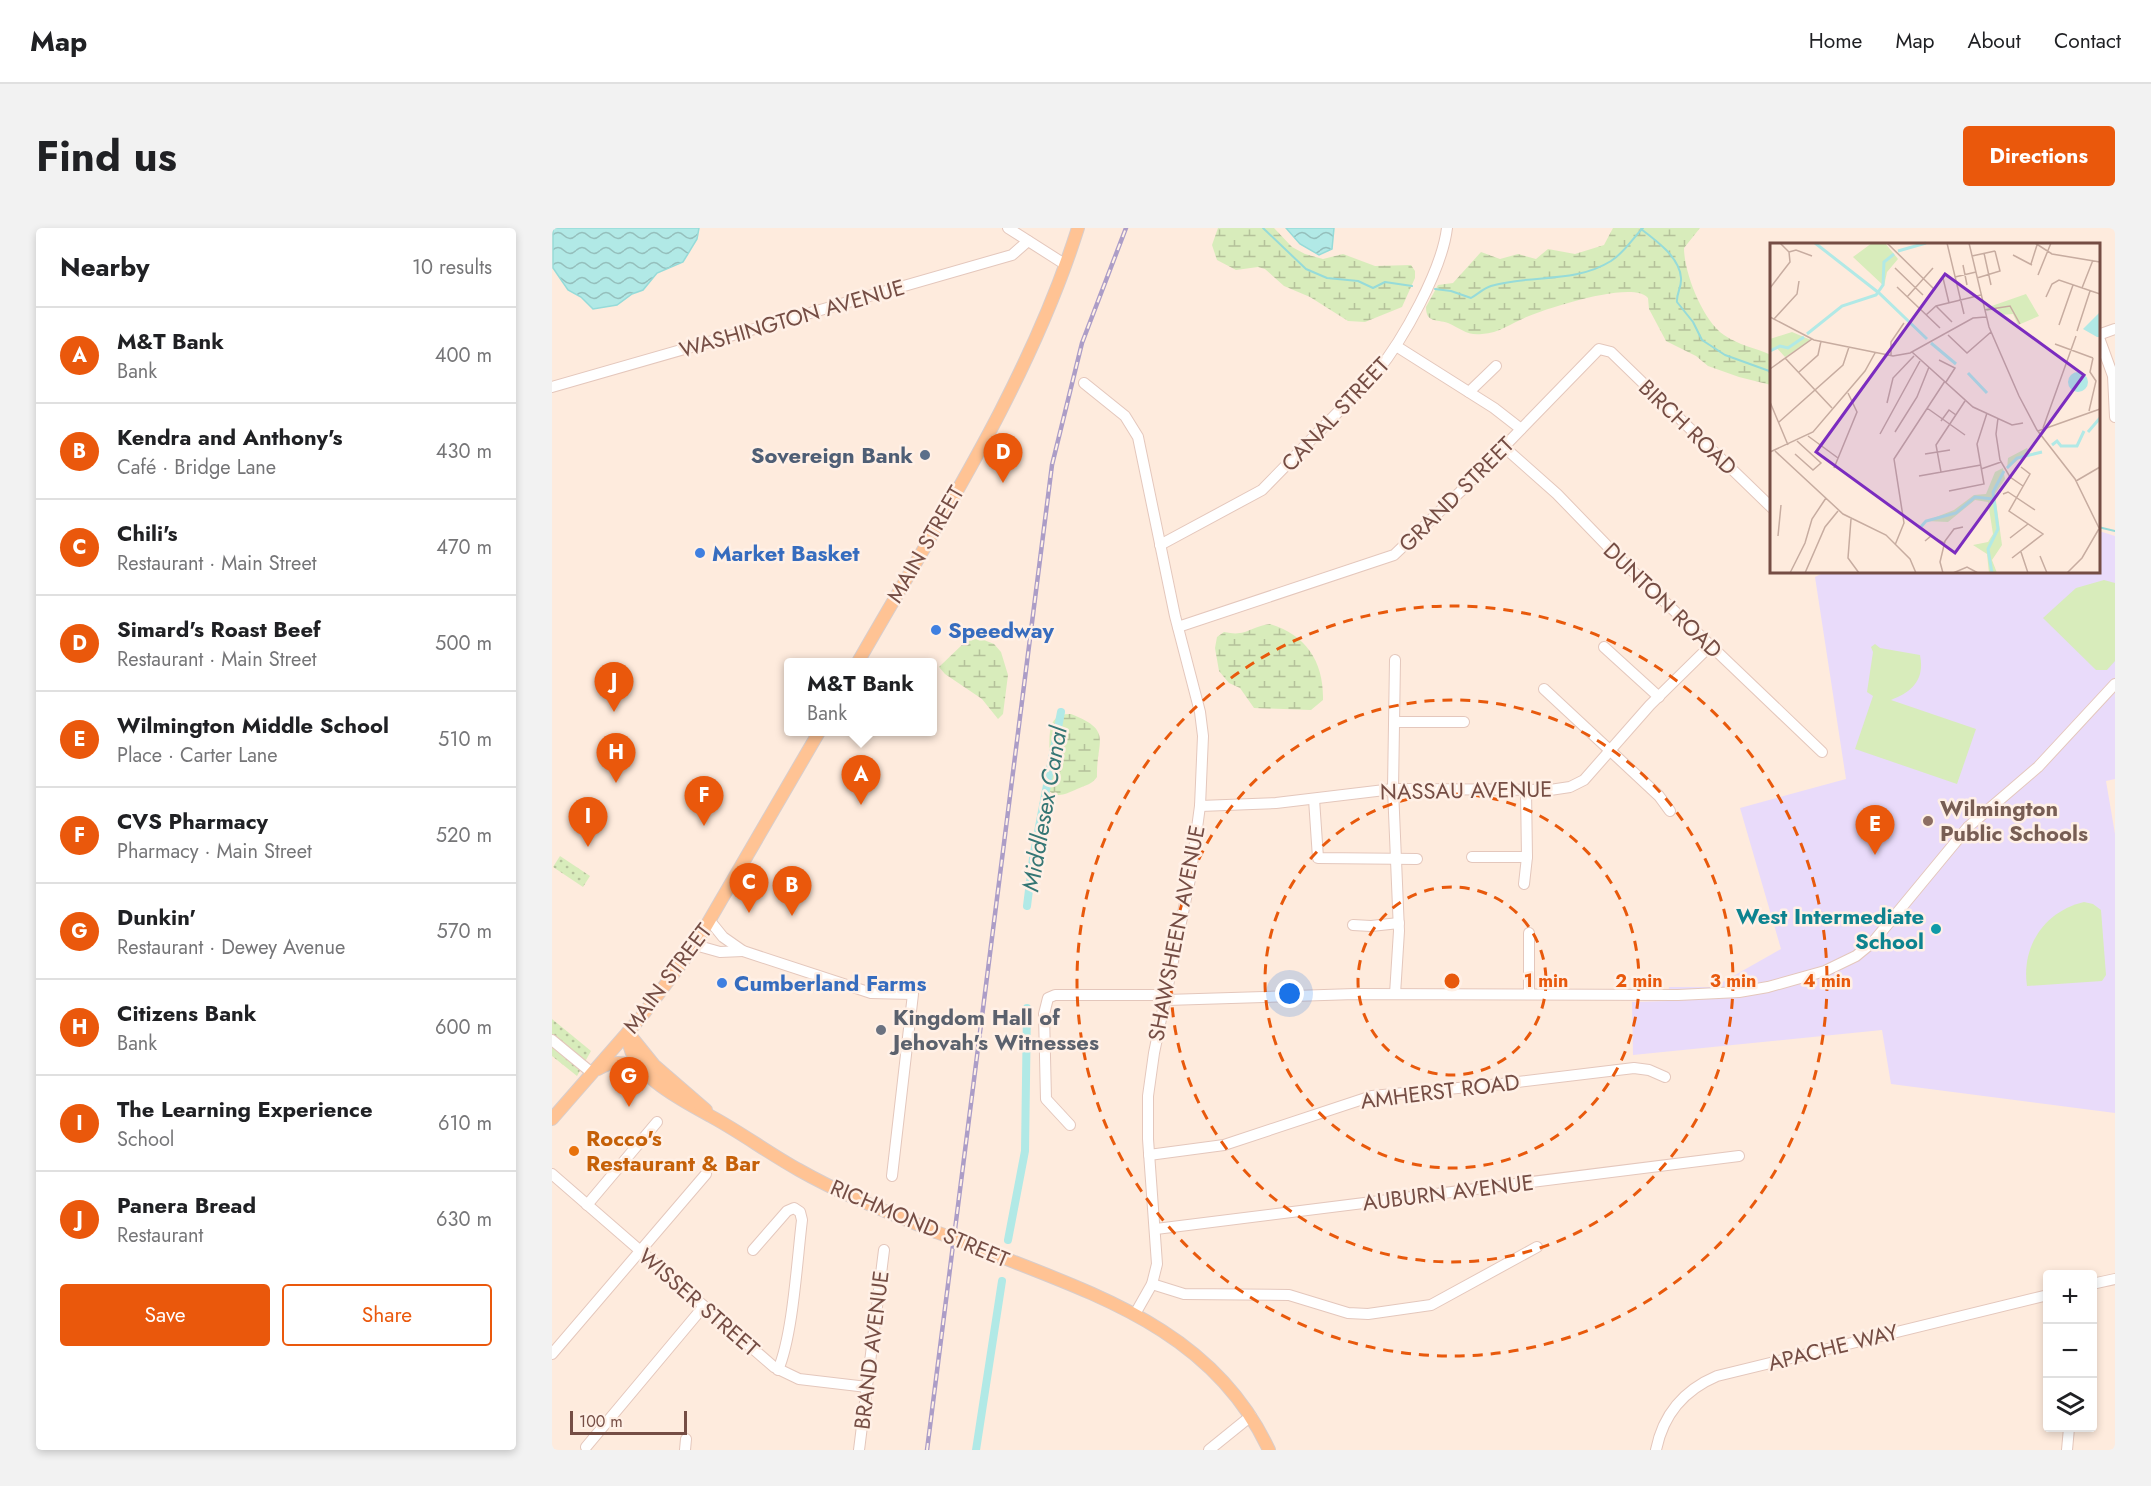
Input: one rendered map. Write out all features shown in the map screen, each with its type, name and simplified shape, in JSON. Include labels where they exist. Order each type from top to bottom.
[{"type":"main road","name":"MAIN STREET","points":[[861,658],[988,434],[1035,341],[1066,265],[1078,228]]},
{"type":"main road","name":"MAIN STREET","points":[[552,1119],[628,1032],[695,945],[817,736]]},
{"type":"main road","name":"RICHMOND STREET","points":[[628,1032],[631,1051],[651,1076],[682,1100],[808,1175],[936,1232],[1135,1314]]},
{"type":"main road","name":"RICHMOND STREET","points":[[628,1032],[654,1065],[713,1117]]},
{"type":"main road","points":[[592,1073],[610,1063],[623,1062],[651,1076]]},
{"type":"main road","points":[[1135,1314],[1172,1336],[1204,1361],[1251,1416],[1269,1450]]},
{"type":"street","points":[[1008,228],[1066,265]]},
{"type":"street","name":"CANAL STREET","points":[[1160,545],[1262,490],[1368,383],[1396,345],[1433,270],[1447,228]]},
{"type":"street","name":"WASHINGTON AVENUE","points":[[552,387],[1012,255],[1028,242]]},
{"type":"street","points":[[2100,334],[2115,329]]},
{"type":"street","points":[[2100,340],[2114,376],[2115,417]]},
{"type":"street","points":[[1396,345],[1521,429]]},
{"type":"street","name":"GRAND STREET","points":[[1178,627],[1394,555],[1504,447],[1595,352],[1603,349]]},
{"type":"street","name":"BIRCH ROAD","points":[[1603,349],[1611,352],[1770,506]]},
{"type":"street","points":[[1469,392],[1496,366]]},
{"type":"street","name":"SHAWSHEEN AVENUE","points":[[1084,383],[1125,416],[1135,429],[1141,446],[1160,545],[1202,724],[1200,806],[1187,899],[1149,1081],[1149,1155],[1157,1264],[1152,1284],[1135,1314]]},
{"type":"street","name":"DUNTON ROAD","points":[[1504,447],[1565,502],[1710,646],[1822,752]]},
{"type":"street","name":"NASSAU AVENUE","points":[[1200,806],[1314,799],[1393,789],[1526,791],[1560,789],[1576,784],[1590,774],[1659,697],[1710,646]]},
{"type":"street","points":[[1604,647],[1659,697]]},
{"type":"street","points":[[1395,660],[1393,789],[1399,923],[1395,994]]},
{"type":"street","points":[[1070,1125],[1051,1107],[1046,1095],[1044,1014],[1048,998],[1055,995],[1167,998],[1529,993],[1678,995],[1738,992],[1807,977],[1846,962],[1861,953],[1880,935],[1968,827],[2038,767],[2115,684]]},
{"type":"street","points":[[1544,689],[1664,801],[1670,811]]},
{"type":"street","points":[[1395,722],[1464,722]]},
{"type":"street","points":[[1524,884],[1527,856],[1526,791]]},
{"type":"street","points":[[1314,799],[1318,858],[1417,860]]},
{"type":"street","points":[[1472,857],[1527,856]]},
{"type":"street","points":[[710,921],[723,937],[743,951],[871,993],[913,994],[892,1176]]},
{"type":"street","points":[[1353,925],[1371,927],[1399,923]]},
{"type":"street","points":[[1529,933],[1529,993]]},
{"type":"street","points":[[695,945],[720,952],[743,951]]},
{"type":"street","points":[[552,1040],[592,1073]]},
{"type":"street","name":"AMHERST ROAD","points":[[1149,1155],[1224,1145],[1372,1096],[1634,1068],[1649,1070],[1665,1077]]},
{"type":"street","points":[[587,1205],[657,1122]]},
{"type":"street","name":"AUBURN AVENUE","points":[[1156,1229],[1739,1156]]},
{"type":"street","name":"WISSER STREET","points":[[552,1174],[777,1370],[799,1379],[867,1387]]},
{"type":"street","points":[[552,1354],[706,1174]]},
{"type":"street","points":[[753,1250],[783,1214],[790,1209],[798,1210],[802,1220],[783,1355],[777,1370]]},
{"type":"street","points":[[1152,1284],[1184,1294],[1289,1295],[1348,1313],[1368,1314],[1431,1305],[1537,1247]]},
{"type":"street","name":"BRAND AVENUE","points":[[859,1450],[884,1250]]},
{"type":"street","points":[[2097,1283],[2115,1279]]},
{"type":"street","name":"APACHE WAY","points":[[1656,1450],[1665,1422],[1677,1404],[1694,1388],[1717,1376],[2043,1296]]},
{"type":"street","points":[[586,1447],[704,1306]]},
{"type":"street","points":[[1209,1450],[1251,1416]]},
{"type":"street","points":[[2067,1450],[2069,1432]]},
{"type":"shaded area","name":"Wilmington Public Schools","points":[[2100,531],[2115,536],[2115,779],[2106,781],[2115,834],[2115,1113],[1891,1084],[1882,1030],[1633,1055],[1632,1002],[1668,1001],[1669,987],[1714,987],[1781,949],[1740,808],[1846,779],[1815,577],[1823,573],[2100,573]]},
{"type":"green space","points":[[1218,228],[1274,228],[1292,247],[1305,254],[1323,259],[1343,254],[1375,266],[1411,265],[1415,271],[1415,278],[1402,307],[1365,322],[1348,321],[1310,297],[1284,286],[1265,269],[1258,267],[1236,270],[1217,260],[1212,245]]},
{"type":"green space","points":[[1613,228],[1700,228],[1684,248],[1687,270],[1696,296],[1709,319],[1724,335],[1770,355],[1770,385],[1708,366],[1696,356],[1666,341],[1649,309],[1648,298],[1639,293],[1626,292],[1590,297],[1529,316],[1495,332],[1482,334],[1468,333],[1448,323],[1433,320],[1426,312],[1426,307],[1438,285],[1453,283],[1481,252],[1500,259],[1518,254],[1536,259],[1548,249],[1575,254],[1604,245]]},
{"type":"green space","points":[[2104,580],[2115,583],[2115,661],[2107,670],[2096,670],[2043,618],[2076,588]]},
{"type":"green space","points":[[1270,624],[1294,635],[1311,652],[1320,674],[1323,700],[1311,710],[1254,708],[1240,688],[1229,683],[1219,671],[1215,648],[1217,637],[1224,632],[1238,633]]},
{"type":"green space","points":[[979,638],[994,644],[1001,652],[1008,675],[1003,714],[998,719],[982,699],[945,674],[939,667],[965,642]]},
{"type":"green space","points":[[1875,644],[1880,648],[1920,655],[1919,678],[1911,689],[1891,700],[1976,729],[1957,784],[1855,749],[1873,696],[1867,692],[1873,652],[1871,647]]},
{"type":"green space","points":[[1071,714],[1093,726],[1098,732],[1100,745],[1097,777],[1093,782],[1058,795],[1050,792],[1043,782],[1049,758],[1051,728],[1056,718]]},
{"type":"green space","points":[[560,856],[590,876],[583,887],[553,867]]},
{"type":"green space","points":[[2084,902],[2093,904],[2101,910],[2106,975],[2102,981],[2027,986],[2028,957],[2039,932],[2058,913]]},
{"type":"green space","points":[[552,1019],[591,1051],[577,1076],[552,1056]]},
{"type":"water","points":[[553,228],[699,228],[697,239],[683,262],[657,273],[643,290],[632,294],[617,305],[593,309],[581,297],[568,290],[553,268]]},
{"type":"water","points":[[1286,228],[1334,228],[1332,249],[1319,255],[1300,244]]},
{"type":"waterway","points":[[1263,228],[1306,269],[1327,278],[1358,281],[1373,288],[1385,282],[1412,286]]},
{"type":"waterway","points":[[1435,289],[1451,291],[1471,298],[1488,287],[1506,282],[1582,273],[1611,261],[1643,228]]},
{"type":"waterway","points":[[1641,229],[1667,250],[1677,264],[1681,281],[1677,302],[1693,322],[1702,340],[1725,355],[1770,371]]},
{"type":"waterway","points":[[2100,527],[2115,531]]},
{"type":"waterway","name":"Middlesex Canal","points":[[1027,906],[1033,858],[1061,712]]},
{"type":"waterway","name":"Middlesex Canal","points":[[1008,1240],[1025,1151],[1027,1008]]},
{"type":"waterway","name":"Middlesex Canal","points":[[976,1450],[1002,1281]]},
{"type":"railway","points":[[927,1450],[1052,465],[1082,343],[1126,228]]},
{"type":"place","name":"Sovereign Bank","points":[[925,455]]},
{"type":"place","name":"Simard's Roast Beef","points":[[1003,483]]},
{"type":"place","name":"Market Basket","points":[[700,553]]},
{"type":"place","name":"Speedway","points":[[936,630]]},
{"type":"place","name":"Panera Bread","points":[[614,712]]},
{"type":"place","name":"Citizens Bank","points":[[616,783]]},
{"type":"place","name":"M&T Bank","points":[[861,805]]},
{"type":"place","name":"Wilmington Public Schools","points":[[1928,821]]},
{"type":"place","name":"CVS Pharmacy","points":[[704,826]]},
{"type":"place","name":"The Learning Experience","points":[[588,847]]},
{"type":"place","name":"Wilmington Middle School","points":[[1875,855]]},
{"type":"place","name":"Chili's","points":[[749,913]]},
{"type":"place","name":"Kendra and Anthony's","points":[[792,916]]},
{"type":"place","name":"West Intermediate School","points":[[1936,929]]},
{"type":"place","name":"Cumberland Farms","points":[[722,983]]},
{"type":"place","name":"Kingdom Hall of Jehovah's Witnesses","points":[[881,1030]]},
{"type":"place","name":"Dunkin'","points":[[629,1107]]},
{"type":"place","name":"Rocco's Restaurant & Bar","points":[[574,1151]]}]
